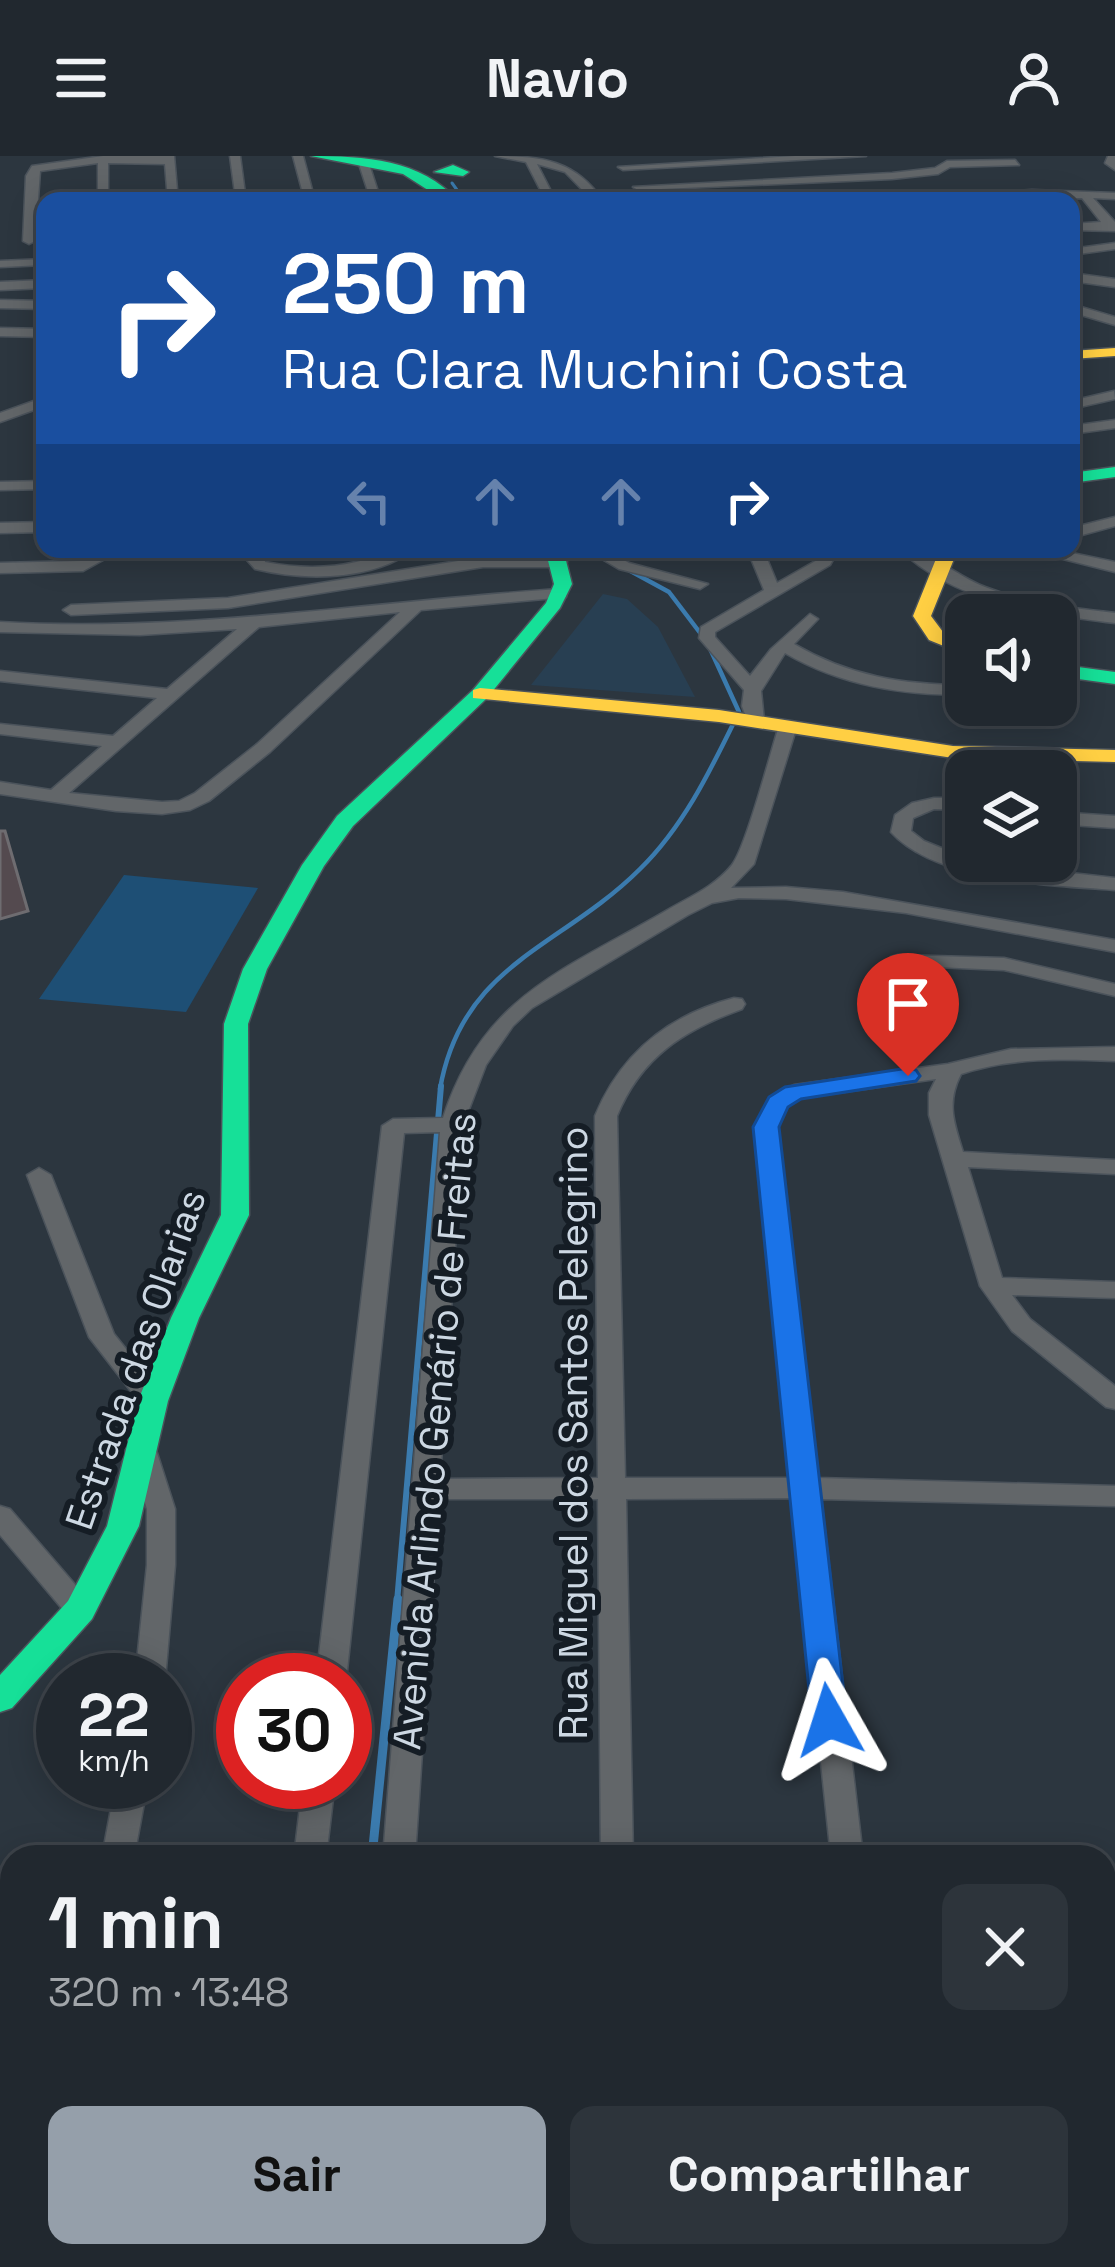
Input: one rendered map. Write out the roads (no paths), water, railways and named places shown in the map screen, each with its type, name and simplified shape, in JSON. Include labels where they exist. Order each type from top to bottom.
[{"type":"main road","points":[[317,156],[370,166],[460,171]]},
{"type":"main road","points":[[1080,354],[1115,352]]},
{"type":"main road","points":[[1080,477],[1115,472]]},
{"type":"main road","points":[[557,558],[560,594]]},
{"type":"main road","points":[[943,560],[922,616],[936,636],[945,640]]},
{"type":"main road","name":"Estrada das Olarias","points":[[0,1698],[80,1610],[123,1526],[153,1402],[185,1318],[235,1215],[236,1024],[243,994],[303,882],[345,821],[480,694],[560,594]]},
{"type":"main road","points":[[1077,674],[1115,678]]},
{"type":"main road","points":[[480,694],[719,716],[953,752],[1115,756]]},
{"type":"street","points":[[235,156],[240,192]]},
{"type":"street","points":[[298,156],[308,192]]},
{"type":"street","points":[[613,156],[638,192],[892,176],[940,170],[947,164],[1017,159],[1018,172],[1031,181],[1067,192]]},
{"type":"street","points":[[623,167],[861,156]]},
{"type":"street","points":[[807,157],[843,168]]},
{"type":"street","points":[[103,159],[103,192]]},
{"type":"street","points":[[36,240],[22,241],[36,168],[103,159],[169,159],[172,192]]},
{"type":"street","points":[[460,171],[531,160],[572,170],[599,192]]},
{"type":"street","points":[[531,160],[546,192]]},
{"type":"street","points":[[370,166],[374,192]]},
{"type":"street","points":[[873,192],[892,176]]},
{"type":"street","points":[[917,184],[991,184],[1004,192]]},
{"type":"street","points":[[1080,194],[1115,196]]},
{"type":"street","points":[[1086,195],[1113,227]]},
{"type":"street","points":[[1080,212],[1115,208]]},
{"type":"street","points":[[1080,227],[1113,227]]},
{"type":"street","points":[[1080,249],[1115,246]]},
{"type":"street","points":[[0,264],[36,262]]},
{"type":"street","points":[[1080,278],[1115,283]]},
{"type":"street","points":[[0,286],[36,284]]},
{"type":"street","points":[[0,304],[36,304]]},
{"type":"street","points":[[1080,310],[1115,320]]},
{"type":"street","points":[[0,332],[36,333]]},
{"type":"street","points":[[0,342],[23,334]]},
{"type":"street","points":[[1080,403],[1114,395]]},
{"type":"street","points":[[0,418],[36,404]]},
{"type":"street","points":[[1080,429],[1115,424]]},
{"type":"street","points":[[0,486],[36,484]]},
{"type":"street","points":[[1080,531],[1115,521]]},
{"type":"street","points":[[0,527],[36,527]]},
{"type":"street","points":[[0,568],[100,558]]},
{"type":"street","points":[[254,558],[260,566],[312,572],[382,558]]},
{"type":"street","points":[[70,610],[228,603],[532,558]]},
{"type":"street","points":[[609,558],[700,584]]},
{"type":"street","points":[[759,558],[771,589]]},
{"type":"street","points":[[752,688],[707,638],[707,630],[827,558]]},
{"type":"street","points":[[1076,558],[1115,567]]},
{"type":"street","points":[[943,560],[1004,598],[1115,618]]},
{"type":"street","points":[[0,627],[98,634],[560,594]]},
{"type":"street","points":[[0,788],[153,807],[200,800],[418,603]]},
{"type":"street","points":[[710,896],[744,864],[775,727],[750,710],[752,688],[810,619]]},
{"type":"street","points":[[56,794],[256,621]]},
{"type":"street","points":[[785,646],[832,673],[875,686],[945,690]]},
{"type":"street","points":[[0,676],[174,695]]},
{"type":"street","points":[[0,729],[117,742]]},
{"type":"street","points":[[945,803],[914,808],[904,815],[901,832],[916,847],[945,857]]},
{"type":"street","points":[[1077,819],[1115,822]]},
{"type":"street","points":[[1077,878],[1115,884]]},
{"type":"street","name":"Avenida Arlindo Genário de Freitas","points":[[400,1845],[447,1125],[493,1030],[518,1006],[710,896],[770,893],[920,911],[1115,946]]},
{"type":"street","points":[[898,961],[1004,964],[1115,990]]},
{"type":"street","name":"Rua Miguel dos Santos Pelegrino","points":[[616,1845],[606,1116],[616,1084],[640,1054],[702,1015],[734,1004]]},
{"type":"street","points":[[846,1845],[766,1127],[769,1114],[794,1092],[1039,1053],[1115,1054]]},
{"type":"street","points":[[952,1070],[940,1093],[952,1159],[992,1286],[1021,1325],[1115,1400]]},
{"type":"street","name":"Avenida Arlindo Genário de Freitas","points":[[334,1653],[401,1126],[447,1125]]},
{"type":"street","points":[[952,1159],[1115,1167]]},
{"type":"street","points":[[39,1175],[102,1337],[153,1402]]},
{"type":"street","points":[[992,1286],[1115,1290]]},
{"type":"street","points":[[143,1453],[161,1509],[153,1653]]},
{"type":"street","points":[[424,1489],[805,1487],[1115,1496]]},
{"type":"street","points":[[0,1516],[80,1610]]},
{"type":"street","points":[[120,1845],[127,1809]]},
{"type":"street","points":[[311,1845],[316,1809]]},
{"type":"waterway","points":[[452,183],[458,192]]},
{"type":"waterway","points":[[440,1089],[452,1047],[469,1013],[519,961],[610,896],[656,852],[696,795],[739,712],[707,642],[669,592],[607,558]]},
{"type":"waterway","points":[[397,1602],[441,1086]]},
{"type":"waterway","points":[[373,1845],[398,1599]]}]
